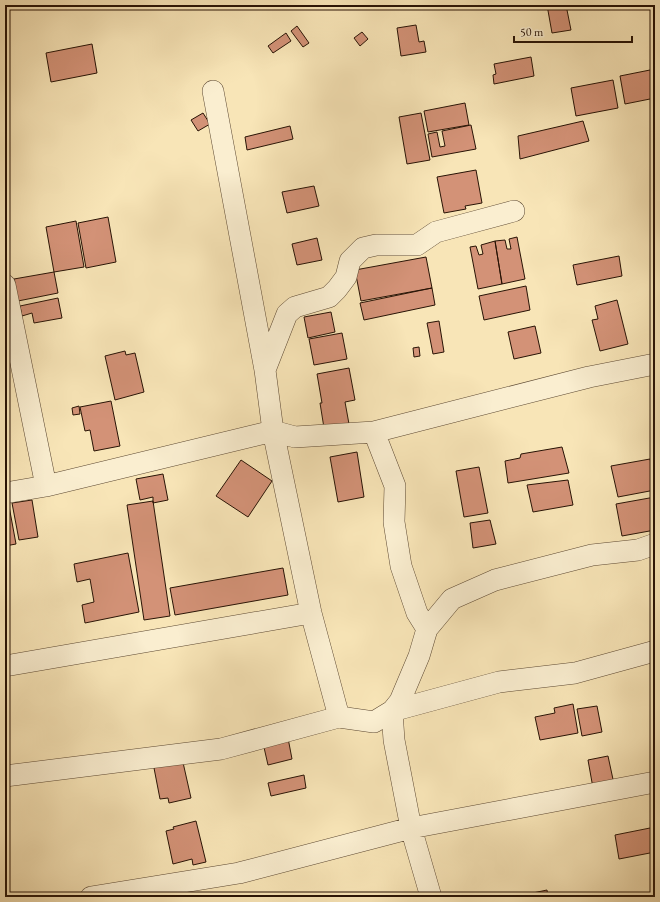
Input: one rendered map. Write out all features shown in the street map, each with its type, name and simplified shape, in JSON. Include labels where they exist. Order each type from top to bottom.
[{"type":"street","points":[[214,90],[265,370],[273,431],[311,614],[339,717]]},
{"type":"street","points":[[265,370],[287,314],[295,307],[329,297],[337,290],[346,277],[350,261],[363,248],[376,245],[417,245],[436,232],[514,211]]},
{"type":"street","points":[[5,285],[46,486]]},
{"type":"street","points":[[5,493],[46,486],[273,431],[295,437],[374,432],[589,377],[655,364]]},
{"type":"street","points":[[374,432],[395,486],[394,522],[402,566],[417,613],[427,629]]},
{"type":"street","points":[[432,897],[411,828],[394,740],[392,711],[400,702],[419,656],[427,629],[452,599],[495,580],[592,555],[638,550],[655,544]]},
{"type":"street","points":[[5,666],[311,614]]},
{"type":"street","points":[[5,776],[222,749],[339,717],[374,722],[392,711],[499,682],[575,673],[655,651]]},
{"type":"street","points":[[91,897],[239,873],[411,828],[655,782]]},
{"type":"building","points":[[547,5],[566,5],[571,30],[552,33]]},
{"type":"building","points":[[416,25],[419,42],[424,41],[426,52],[401,56],[397,28]]},
{"type":"building","points":[[297,26],[309,43],[303,47],[291,31]]},
{"type":"building","points":[[362,32],[368,39],[360,46],[354,38]]},
{"type":"building","points":[[286,33],[291,41],[273,53],[268,46]]},
{"type":"building","points":[[92,44],[97,73],[51,82],[46,53]]},
{"type":"building","points":[[531,57],[534,76],[494,84],[493,75],[496,74],[494,64]]},
{"type":"building","points":[[655,69],[655,98],[625,104],[620,76]]},
{"type":"building","points":[[613,80],[618,108],[576,116],[571,88]]},
{"type":"building","points":[[465,103],[469,125],[428,132],[424,111]]},
{"type":"building","points":[[203,113],[210,124],[198,131],[191,120]]},
{"type":"building","points":[[421,113],[430,160],[407,164],[399,117]]},
{"type":"building","points":[[583,121],[589,141],[520,159],[518,136]]},
{"type":"building","points":[[471,125],[476,149],[432,157],[428,134],[437,132],[440,147],[445,146],[442,131]]},
{"type":"building","points":[[290,126],[293,139],[247,150],[245,137]]},
{"type":"building","points":[[476,170],[482,203],[465,206],[466,209],[444,213],[437,177]]},
{"type":"building","points":[[314,186],[319,206],[287,213],[282,192]]},
{"type":"building","points":[[108,217],[116,262],[86,268],[78,223]]},
{"type":"building","points":[[76,221],[84,267],[54,272],[46,227]]},
{"type":"building","points":[[517,237],[525,279],[502,284],[495,241],[505,240],[507,249],[511,249],[509,239]]},
{"type":"building","points":[[317,238],[322,260],[297,265],[292,244]]},
{"type":"building","points":[[495,241],[502,284],[478,289],[470,247],[476,246],[479,255],[483,254],[481,245]]},
{"type":"building","points":[[619,256],[622,276],[577,285],[573,265]]},
{"type":"building","points":[[426,257],[432,288],[361,301],[355,270]]},
{"type":"building","points":[[54,272],[58,293],[18,301],[14,279]]},
{"type":"building","points":[[526,286],[530,310],[484,320],[479,296]]},
{"type":"building","points":[[432,288],[435,305],[364,320],[360,303]]},
{"type":"building","points":[[58,298],[62,318],[34,323],[32,313],[22,316],[20,306]]},
{"type":"building","points":[[617,300],[628,344],[600,351],[592,320],[598,319],[595,306]]},
{"type":"building","points":[[331,312],[335,332],[308,338],[304,317]]},
{"type":"building","points":[[439,321],[444,352],[433,354],[427,323]]},
{"type":"building","points":[[535,326],[541,353],[514,359],[508,332]]},
{"type":"building","points":[[342,333],[347,359],[314,365],[309,339]]},
{"type":"building","points":[[419,347],[420,356],[414,357],[413,348]]},
{"type":"building","points":[[125,351],[126,355],[135,353],[144,392],[115,400],[105,356]]},
{"type":"building","points":[[349,368],[355,400],[345,402],[349,424],[324,428],[320,403],[322,403],[317,374]]},
{"type":"building","points":[[111,401],[120,446],[94,451],[90,430],[85,431],[80,407]]},
{"type":"building","points":[[79,406],[80,414],[73,415],[72,408]]},
{"type":"building","points":[[562,447],[569,473],[508,483],[505,461],[520,458],[521,454]]},
{"type":"building","points":[[357,452],[364,497],[338,502],[330,457]]},
{"type":"building","points":[[650,459],[655,481],[655,490],[618,497],[611,466]]},
{"type":"building","points":[[241,460],[272,481],[248,517],[216,496]]},
{"type":"building","points":[[479,467],[488,513],[464,517],[456,471]]},
{"type":"building","points":[[163,474],[168,500],[153,503],[153,497],[140,500],[136,479]]},
{"type":"building","points":[[568,480],[573,505],[533,512],[527,485]]},
{"type":"building","points":[[655,497],[655,530],[622,536],[616,504]]},
{"type":"building","points":[[32,500],[38,537],[19,540],[12,503]]},
{"type":"building","points":[[153,501],[170,616],[144,620],[127,505]]},
{"type":"building","points":[[9,506],[16,544],[5,546],[5,507]]},
{"type":"building","points":[[490,520],[496,544],[473,548],[470,523]]},
{"type":"building","points":[[128,553],[139,612],[85,623],[82,605],[94,602],[90,579],[77,582],[74,564]]},
{"type":"building","points":[[283,568],[288,595],[175,615],[170,588]]},
{"type":"building","points":[[573,704],[578,733],[540,740],[535,717],[555,713],[554,708]]},
{"type":"building","points":[[597,706],[602,732],[582,736],[577,709]]},
{"type":"building","points":[[288,738],[292,759],[268,765],[263,743]]},
{"type":"building","points":[[608,756],[614,784],[593,788],[588,760]]},
{"type":"building","points":[[182,758],[191,798],[169,803],[168,798],[160,799],[154,768]]},
{"type":"building","points":[[304,775],[306,788],[271,796],[268,783]]},
{"type":"building","points":[[196,821],[206,862],[193,865],[192,859],[173,864],[166,831],[174,829],[173,827]]},
{"type":"building","points":[[655,827],[655,852],[619,859],[615,835]]},
{"type":"building","points":[[547,890],[548,897],[528,897],[528,894]]}]
